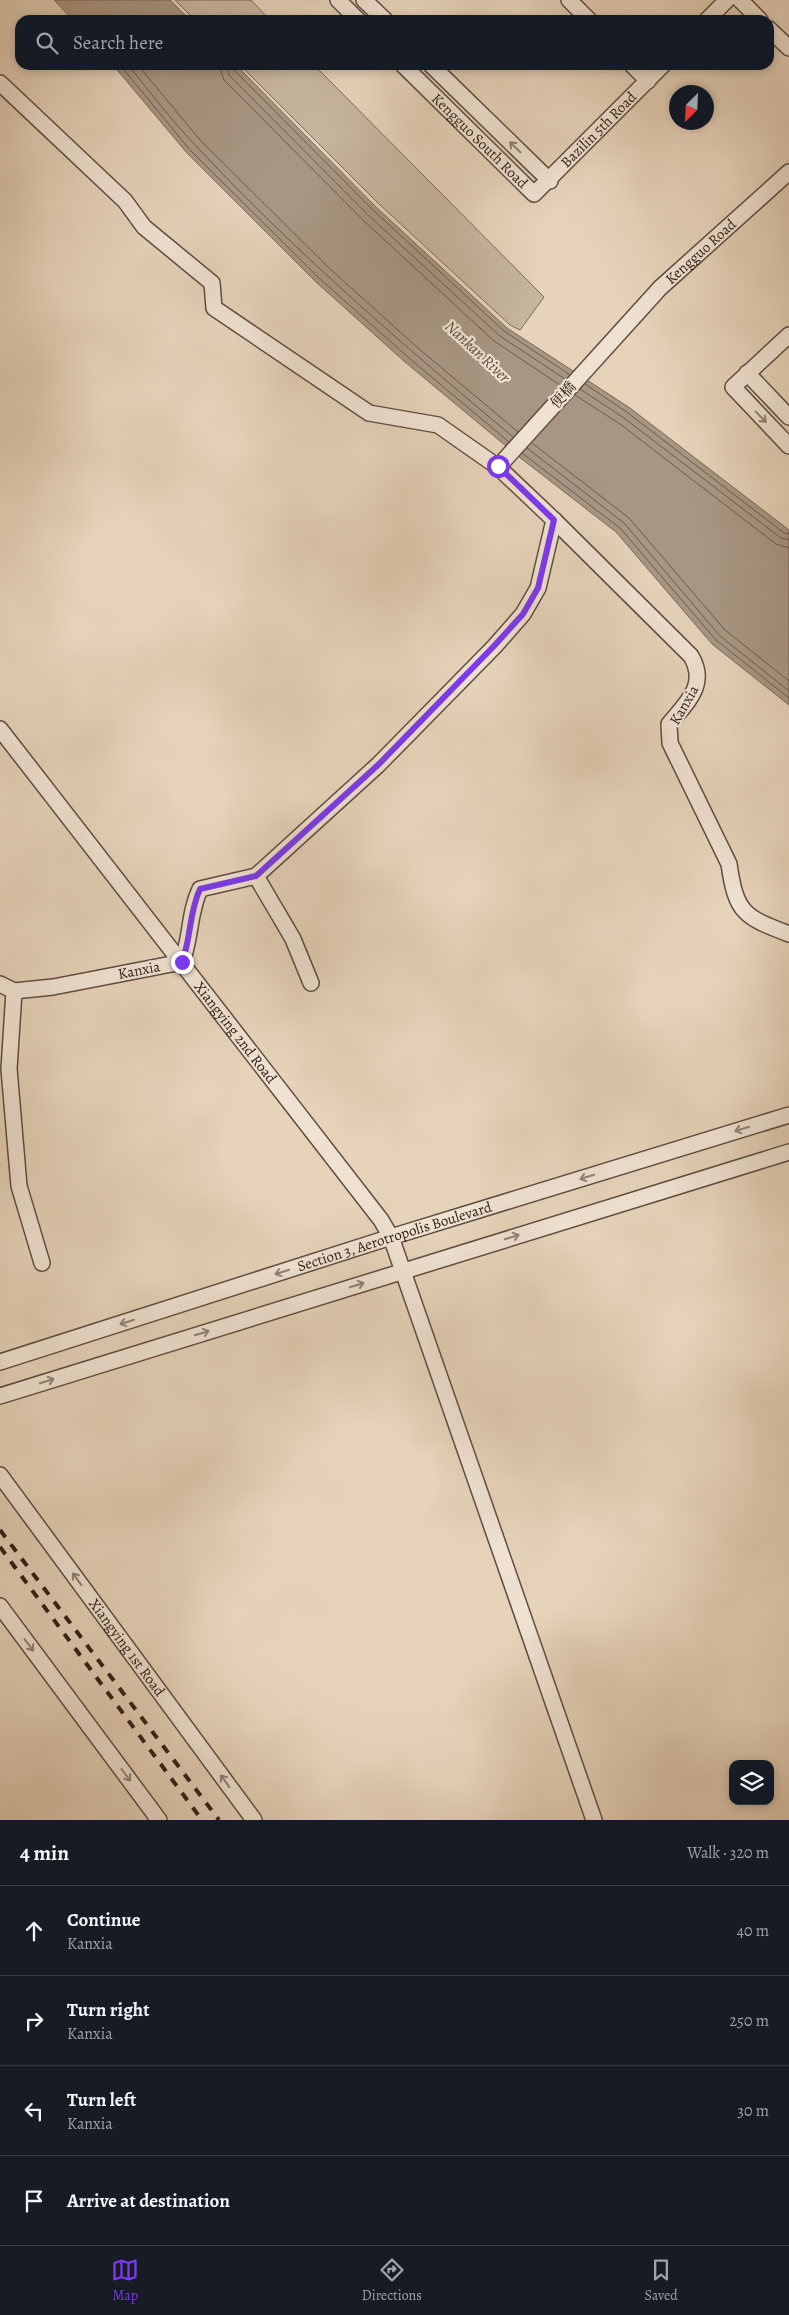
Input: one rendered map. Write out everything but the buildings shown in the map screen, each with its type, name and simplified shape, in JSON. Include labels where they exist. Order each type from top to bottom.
[{"type":"street","points":[[338,0],[353,15]]},
{"type":"street","points":[[364,0],[380,15]]},
{"type":"street","points":[[569,0],[584,15]]},
{"type":"street","points":[[712,15],[727,0]]},
{"type":"street","points":[[740,0],[755,15]]},
{"type":"street","points":[[774,33],[789,48]]},
{"type":"street","name":"Kengguo South Road","points":[[409,70],[534,194]]},
{"type":"street","name":"Kengguo South Road","points":[[436,70],[550,181]]},
{"type":"street","points":[[637,70],[648,81]]},
{"type":"street","name":"Bazilin 5th Road","points":[[534,194],[550,181],[659,70]]},
{"type":"street","name":"Kanxia","points":[[0,83],[125,200],[144,227],[212,282],[214,308],[369,413],[438,425],[503,461],[554,520],[691,656],[696,665],[697,683],[693,694],[669,724],[670,744],[729,864],[741,909],[759,923],[789,934]]},
{"type":"street","name":"Kengguo Road","points":[[618,334],[660,288],[789,172]]},
{"type":"street","name":"便橋","points":[[503,461],[618,334]]},
{"type":"street","points":[[789,335],[733,388],[789,446]]},
{"type":"street","points":[[747,373],[789,417]]},
{"type":"street","points":[[182,962],[188,947],[195,900],[200,889],[256,876],[378,765],[523,614],[538,588],[554,520]]},
{"type":"street","name":"Xiangying 2nd Road","points":[[0,729],[381,1220],[391,1237],[594,1820]]},
{"type":"street","points":[[256,876],[293,939],[311,983]]},
{"type":"street","name":"Kanxia","points":[[14,991],[53,987],[182,962]]},
{"type":"street","points":[[0,984],[14,991],[9,1069],[19,1186],[42,1262]]},
{"type":"street","points":[[0,1049],[11,1031]]},
{"type":"street","name":"Section 3, Aerotropolis Boulevard","points":[[0,1362],[391,1237],[789,1115]]},
{"type":"street","points":[[0,1396],[789,1152]]},
{"type":"street","name":"Xiangying 1st Road","points":[[0,1475],[254,1820]]},
{"type":"street","points":[[0,1606],[159,1820]]},
{"type":"shaded area","points":[[175,0],[251,0],[265,15],[190,15]]},
{"type":"shaded area","points":[[245,70],[319,70],[544,297],[520,330],[510,325],[378,203]]},
{"type":"water","points":[[54,0],[170,0],[185,15],[68,15]]},
{"type":"water","name":"Nankan River","points":[[117,70],[241,70],[376,207],[507,328],[630,408],[789,530],[789,705],[712,644],[616,532],[518,456],[405,362],[316,282],[187,153]]},
{"type":"railway","points":[[0,1530],[219,1820]]},
{"type":"railway","points":[[0,1547],[202,1820]]},
{"type":"route","points":[[182,962],[188,947],[195,900],[200,889],[256,876],[305,829],[378,765],[523,614],[538,588],[554,520],[498,466]]}]
